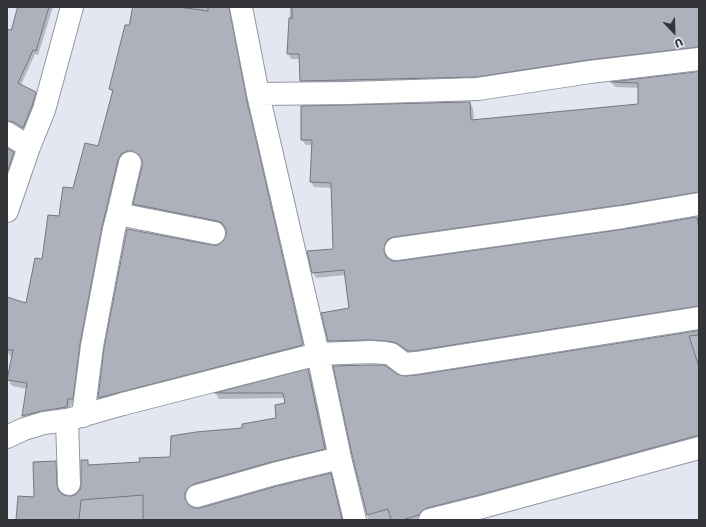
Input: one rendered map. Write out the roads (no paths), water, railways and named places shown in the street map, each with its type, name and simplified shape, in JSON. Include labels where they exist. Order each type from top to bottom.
[{"type":"street","points":[[7,211],[29,147],[44,110],[72,7]]},
{"type":"street","points":[[241,7],[258,94],[355,520]]},
{"type":"street","points":[[258,94],[478,89],[590,72],[699,59]]},
{"type":"street","points":[[7,132],[29,147]]},
{"type":"street","points":[[69,484],[75,418],[92,346],[114,229],[130,164]]},
{"type":"street","points":[[396,249],[623,217],[699,204]]},
{"type":"street","points":[[118,214],[214,233]]},
{"type":"street","points":[[7,437],[24,429],[44,423],[75,418],[318,354],[371,352],[385,353],[391,354],[404,364],[416,363],[699,318]]},
{"type":"street","points":[[430,520],[484,513],[699,448]]},
{"type":"street","points":[[197,496],[274,474],[340,458]]}]
